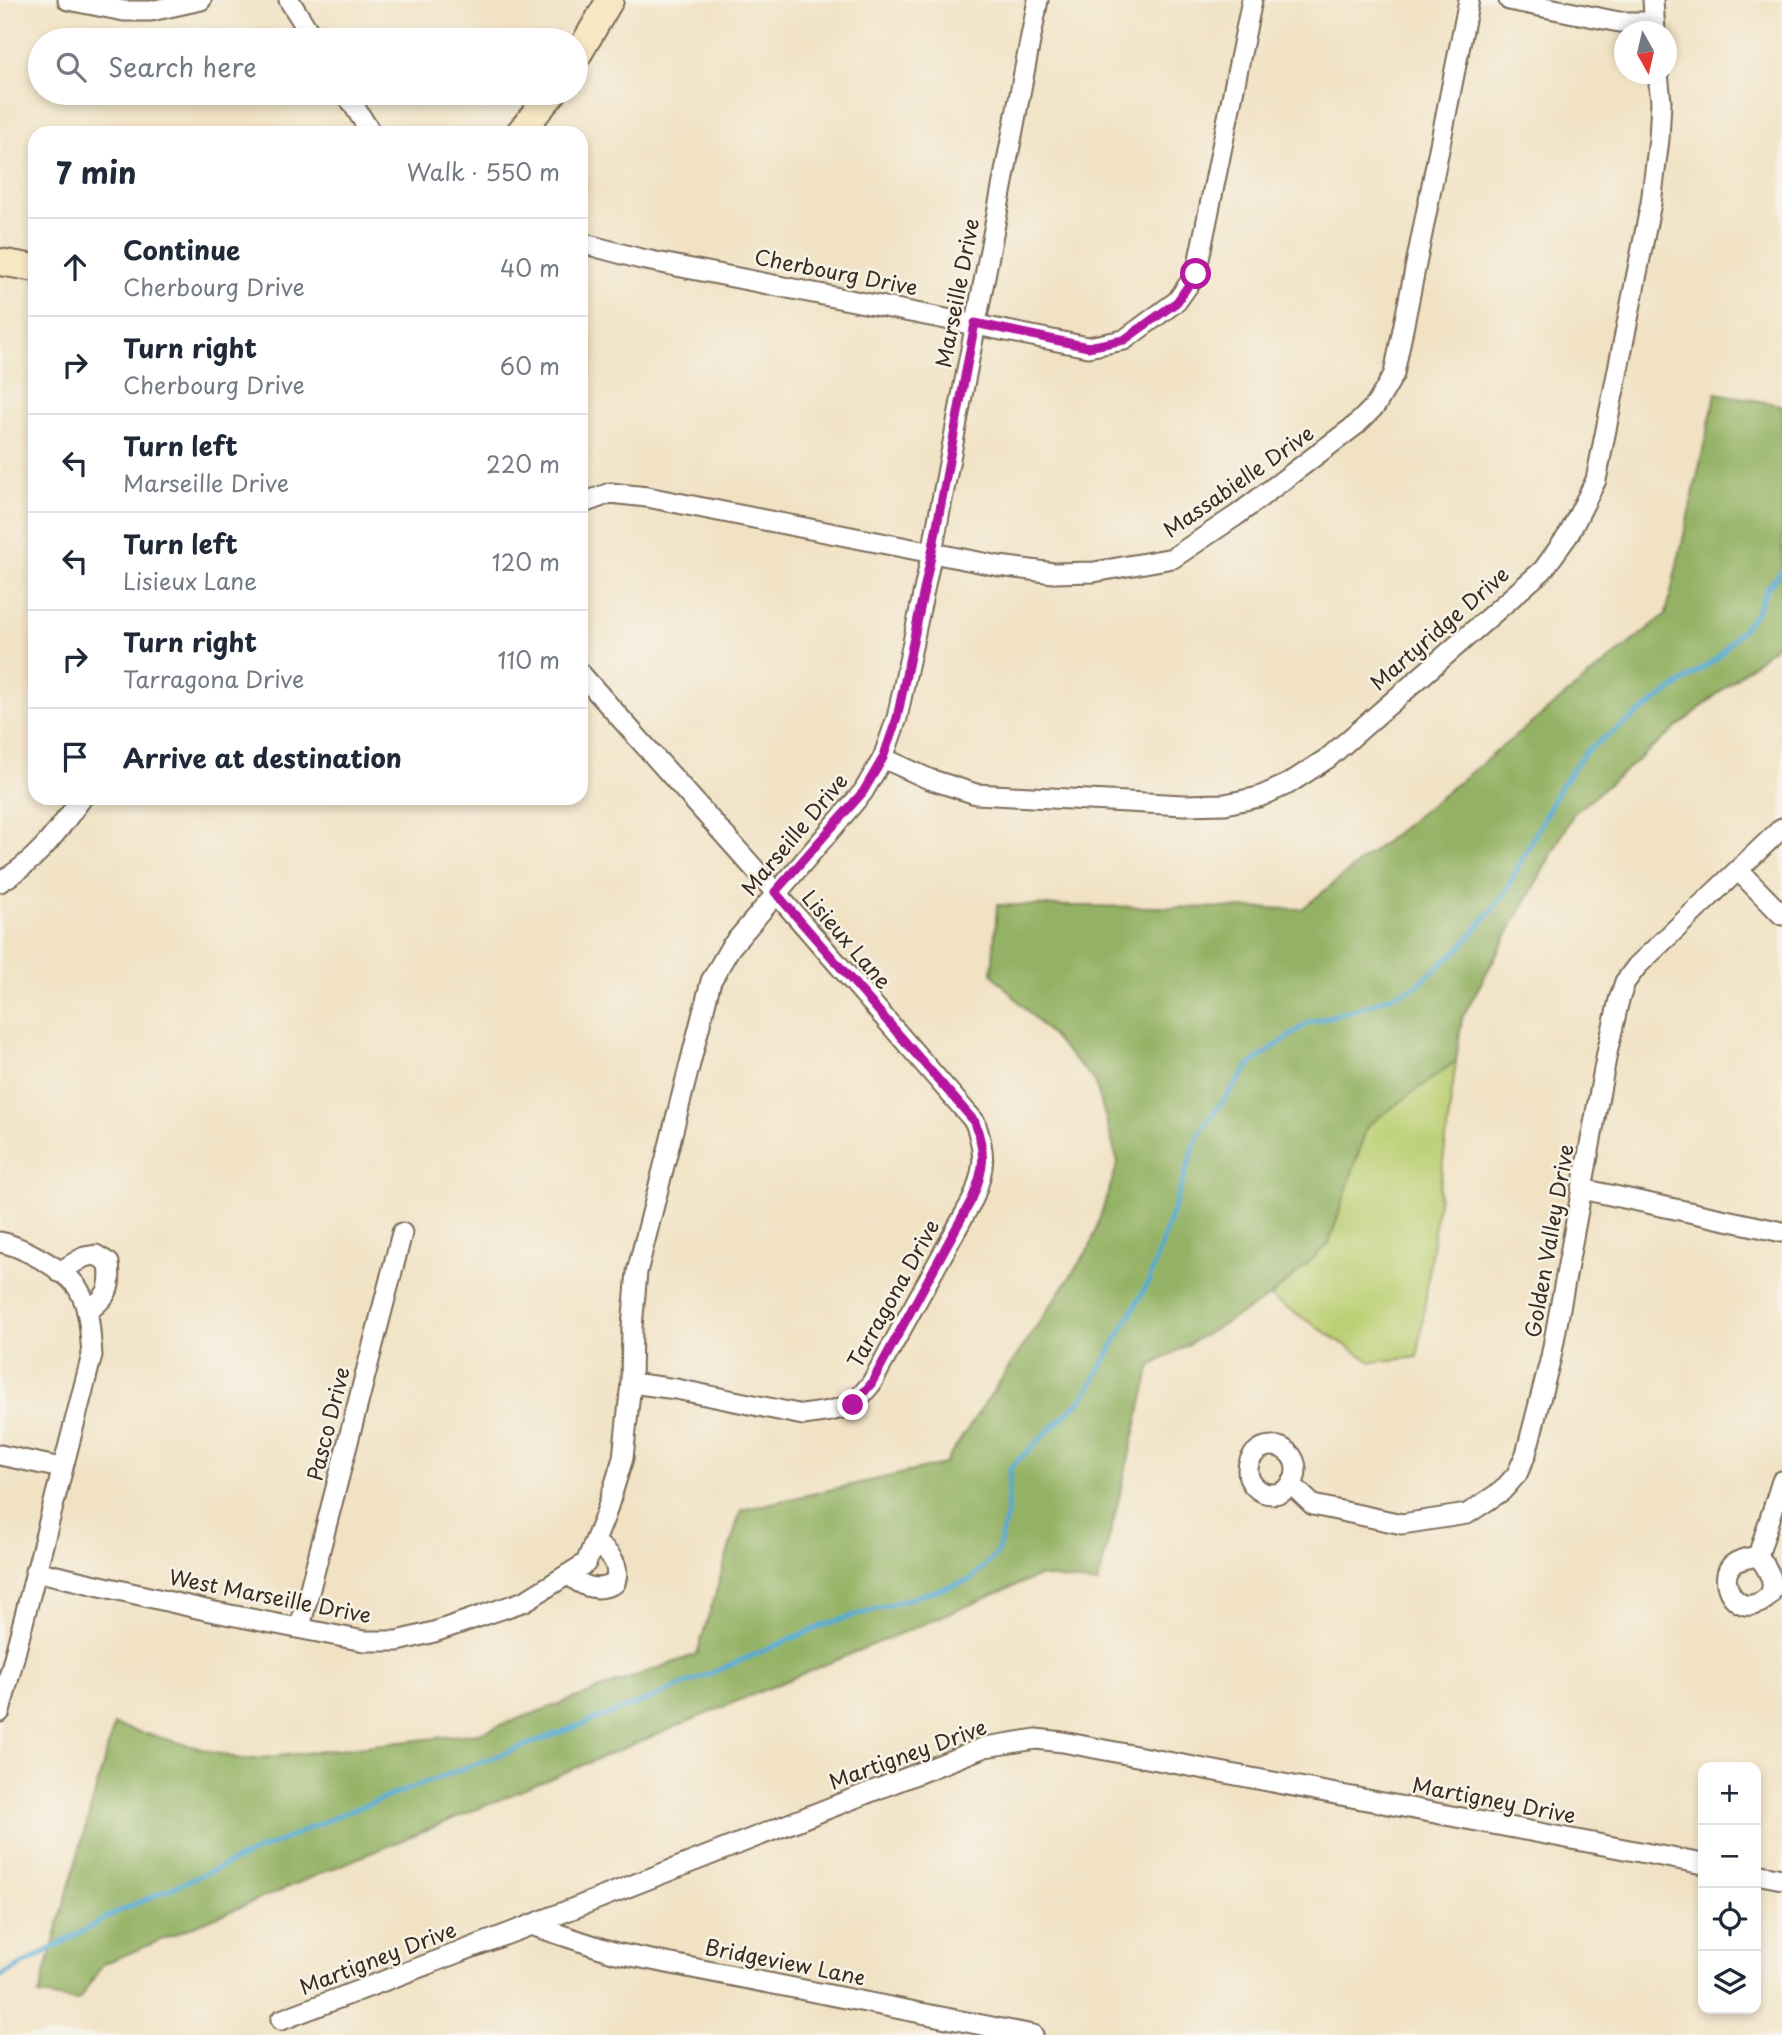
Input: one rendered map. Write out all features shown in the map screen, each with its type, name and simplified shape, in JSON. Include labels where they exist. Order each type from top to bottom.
[{"type":"street","points":[[68,0],[124,11],[151,11],[201,0]]},
{"type":"street","points":[[289,0],[306,28]]},
{"type":"street","points":[[588,38],[610,0]]},
{"type":"street","name":"Marseille Drive","points":[[578,1569],[595,1544],[623,1458],[631,1383],[637,1272],[711,981],[730,948],[775,892],[863,792],[883,758],[897,718],[932,552],[1038,0]]},
{"type":"street","name":"Cherbourg Drive","points":[[588,245],[641,259],[1088,347],[1124,340],[1177,302],[1196,274],[1206,236],[1252,0]]},
{"type":"street","name":"Massabielle Drive","points":[[588,501],[610,493],[647,497],[999,566],[1054,573],[1094,572],[1173,558],[1237,516],[1356,425],[1376,405],[1394,374],[1469,0]]},
{"type":"street","points":[[1509,0],[1614,21]]},
{"type":"street","points":[[1653,0],[1654,21]]},
{"type":"street","name":"Martyridge Drive","points":[[883,758],[929,779],[976,794],[1184,805],[1225,804],[1259,797],[1289,784],[1328,758],[1543,570],[1569,534],[1596,480],[1651,203],[1659,139],[1659,84]]},
{"type":"street","points":[[354,105],[367,126]]},
{"type":"street","points":[[525,126],[543,105]]},
{"type":"street","points":[[0,262],[28,267]]},
{"type":"street","name":"Lisieux Lane","points":[[588,682],[975,1122],[984,1148]]},
{"type":"street","points":[[0,883],[23,869],[57,832],[77,805]]},
{"type":"street","name":"Golden Valley Drive","points":[[1291,1485],[1313,1505],[1402,1524],[1467,1514],[1502,1491],[1517,1474],[1526,1454],[1542,1397],[1607,1053],[1625,982],[1637,966],[1782,828]]},
{"type":"street","points":[[1738,870],[1782,915]]},
{"type":"street","name":"Tarragona Drive","points":[[631,1383],[676,1389],[803,1415],[853,1405],[871,1384],[972,1199],[983,1174],[984,1148]]},
{"type":"street","points":[[1582,1189],[1782,1232]]},
{"type":"street","name":"Pasco Drive","points":[[300,1627],[402,1233]]},
{"type":"street","points":[[0,1242],[50,1264],[78,1289],[87,1312],[92,1355],[35,1571],[5,1671],[0,1712]]},
{"type":"street","points":[[60,1272],[84,1257],[96,1255],[109,1263],[111,1284],[100,1301],[87,1312]]},
{"type":"street","points":[[0,1455],[61,1468]]},
{"type":"street","points":[[1758,1556],[1782,1481]]},
{"type":"street","points":[[578,1569],[577,1582],[596,1588],[606,1588],[615,1583],[617,1565],[606,1550],[595,1544]]},
{"type":"street","name":"West Marseille Drive","points":[[35,1571],[210,1611],[364,1641],[398,1641],[434,1632],[525,1601],[578,1569]]},
{"type":"street","name":"Martigney Drive","points":[[281,2020],[985,1747],[1036,1739],[1698,1863]]},
{"type":"street","points":[[1761,1875],[1782,1879]]},
{"type":"street","name":"Bridgeview Lane","points":[[531,1925],[616,1953],[1033,2035]]},
{"type":"green space","points":[[1716,393],[1782,405],[1782,640],[1574,813],[1462,1018],[1456,1061],[1367,1126],[1329,1244],[1270,1297],[1151,1366],[1098,1584],[1039,1576],[103,1964],[78,2001],[39,1995],[114,1725],[243,1760],[479,1733],[697,1654],[741,1510],[944,1464],[1090,1247],[1118,1163],[1095,1081],[992,974],[997,905],[1302,909],[1666,614]]},
{"type":"green space","points":[[1456,1061],[1418,1357],[1372,1362],[1270,1297],[1329,1244],[1367,1126]]},
{"type":"waterway","points":[[0,1977],[119,1911],[347,1812],[650,1699],[824,1625],[970,1580],[997,1554],[1007,1515],[1010,1468],[1085,1396],[1149,1281],[1199,1133],[1251,1064],[1308,1023],[1370,1005],[1416,986],[1461,947],[1502,898],[1560,787],[1586,751],[1717,658],[1755,614],[1768,587],[1782,571]]},
{"type":"route","points":[[853,1405],[871,1384],[972,1199],[983,1174],[984,1148],[975,1122],[775,892],[863,792],[883,758],[897,718],[932,552],[975,323],[1088,347],[1124,340],[1177,302],[1196,274]]}]
